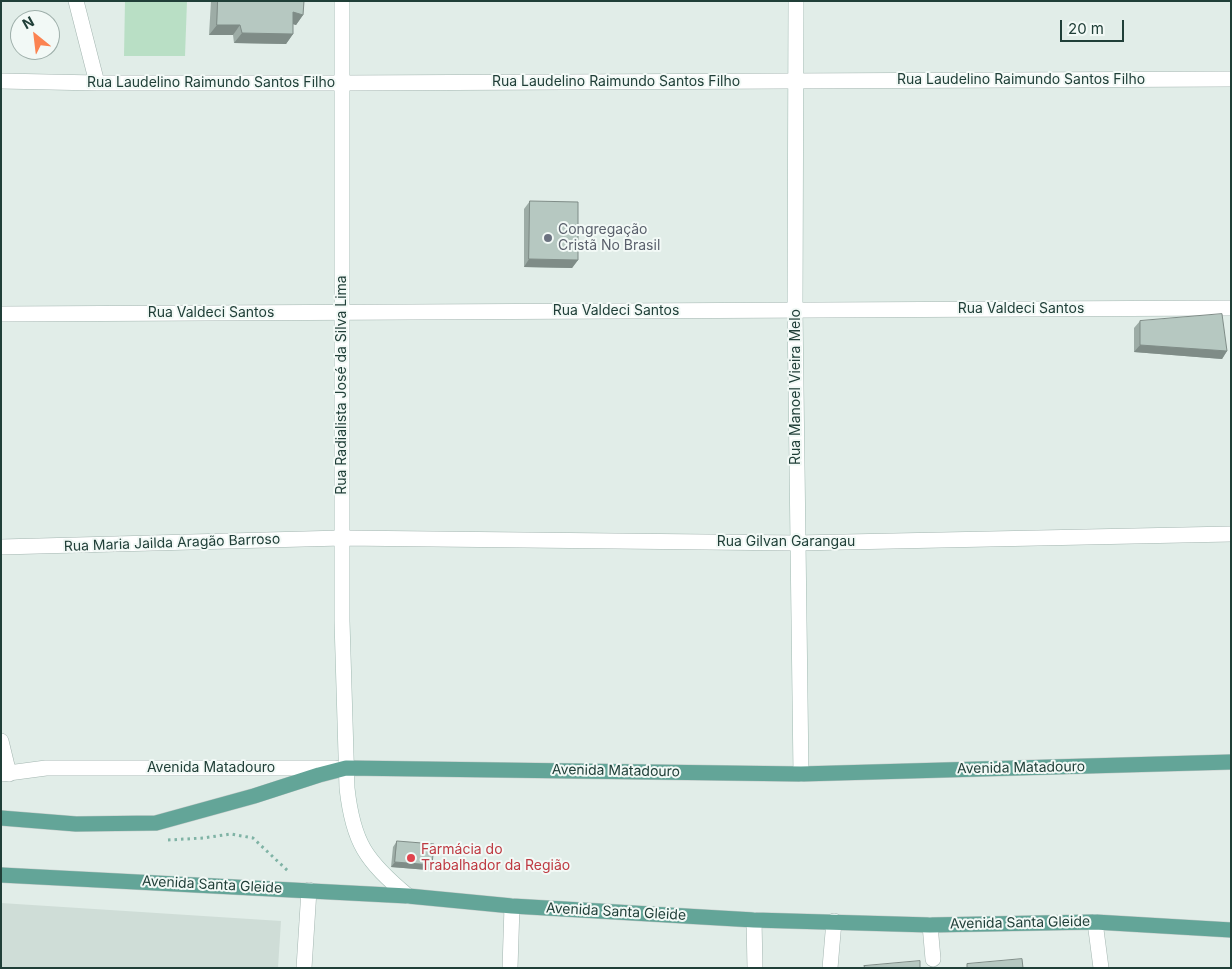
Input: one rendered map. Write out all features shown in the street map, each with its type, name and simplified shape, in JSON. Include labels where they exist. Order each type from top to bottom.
[{"type":"main road","name":"Avenida Matadouro","points":[[346,768],[801,774],[1231,762]]},
{"type":"main road","points":[[1,818],[76,824],[156,823],[180,818],[346,768]]},
{"type":"main road","name":"Avenida Santa Gleide","points":[[1,875],[309,890],[408,896],[512,906],[754,920],[930,925],[1095,922],[1231,930]]},
{"type":"street","points":[[76,1],[97,82]]},
{"type":"street","name":"Rua Radialista José da Silva Lima","points":[[342,1],[342,621],[346,788],[356,835],[374,865],[408,896]]},
{"type":"street","name":"Rua Manoel Vieira Melo","points":[[796,1],[795,310],[801,774]]},
{"type":"street","name":"Rua Laudelino Raimundo Santos Filho","points":[[1,80],[342,83],[1231,79]]},
{"type":"street","name":"Rua Valdeci Santos","points":[[1,314],[1231,308]]},
{"type":"street","name":"Rua Gilvan Garangau","points":[[342,538],[797,543],[1231,534]]},
{"type":"street","name":"Rua Maria Jailda Aragão Barroso","points":[[1,548],[342,538]]},
{"type":"street","points":[[1,741],[5,774]]},
{"type":"street","name":"Avenida Matadouro","points":[[5,774],[46,768],[346,768]]},
{"type":"street","points":[[304,968],[309,890]]},
{"type":"street","points":[[510,968],[512,906]]},
{"type":"street","points":[[754,920],[755,968]]},
{"type":"street","points":[[830,968],[834,921]]},
{"type":"street","points":[[1095,922],[1101,968]]},
{"type":"street","points":[[930,925],[933,959]]},
{"type":"path","points":[[159,840],[203,838],[230,834],[253,838],[309,890]]},
{"type":"shaded area","points":[[1,903],[281,921],[278,968],[1,968]]},
{"type":"green space","points":[[125,1],[187,1],[185,56],[124,56]]},
{"type":"building","points":[[218,1],[304,1],[303,15],[293,12],[293,34],[242,33],[240,25],[217,25]]},
{"type":"building","name":"Congregação Cristã No Brasil","points":[[530,201],[578,202],[578,260],[529,259]]},
{"type":"building","points":[[1222,314],[1227,351],[1140,345],[1140,321]]},
{"type":"building","name":"Farmácia do Trabalhador da Região","points":[[397,841],[434,844],[432,865],[395,862]]},
{"type":"building","points":[[1022,959],[1023,968],[967,968],[967,964]]},
{"type":"building","points":[[920,961],[920,968],[865,968],[864,966]]},
{"type":"place","name":"Congregação Cristã No Brasil","points":[[548,238]]},
{"type":"place","name":"Farmácia do Trabalhador da Região","points":[[411,858]]}]
